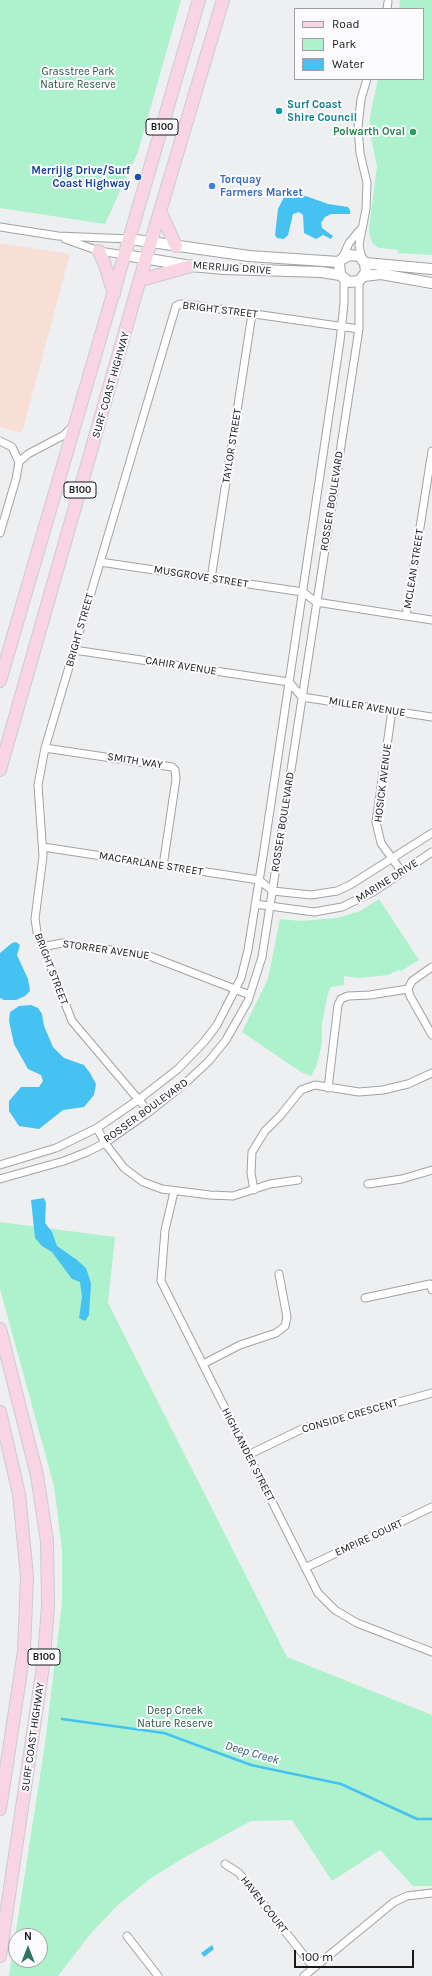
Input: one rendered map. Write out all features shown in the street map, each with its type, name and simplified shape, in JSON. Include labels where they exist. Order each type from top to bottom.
[{"type":"main road","name":"SURF COAST HIGHWAY","points":[[0,680],[199,0]]},
{"type":"main road","name":"SURF COAST HIGHWAY","points":[[0,770],[141,280],[146,258],[223,0]]},
{"type":"main road","points":[[160,211],[176,246]]},
{"type":"main road","points":[[99,251],[114,294]]},
{"type":"main road","points":[[141,280],[191,266]]},
{"type":"main road","name":"SURF COAST HIGHWAY","points":[[0,1329],[4,1360],[37,1475],[47,1541],[48,1606],[44,1660],[0,1956]]},
{"type":"main road","name":"SURF COAST HIGHWAY","points":[[0,1412],[19,1494],[27,1576],[24,1651],[0,1810]]},
{"type":"street","points":[[362,278],[364,261],[359,245],[366,209],[367,183],[360,153],[358,127],[361,99],[367,80]]},
{"type":"street","points":[[0,227],[58,236],[130,239]]},
{"type":"street","points":[[342,278],[340,260],[349,244],[362,227]]},
{"type":"street","points":[[58,236],[99,251],[125,255]]},
{"type":"street","name":"MERRIJIG DRIVE","points":[[130,239],[249,256],[340,260],[354,255],[364,261],[432,269]]},
{"type":"street","name":"MERRIJIG DRIVE","points":[[125,255],[191,266],[251,271],[321,272],[342,278],[349,282],[381,274],[432,283]]},
{"type":"street","name":"ROSSER BOULEVARD","points":[[0,1165],[56,1148],[97,1128],[138,1100],[178,1069],[204,1042],[217,1026],[235,991],[245,963],[303,592],[342,328],[342,278]]},
{"type":"street","name":"ROSSER BOULEVARD","points":[[0,1179],[64,1161],[105,1142],[149,1112],[182,1086],[208,1062],[226,1040],[250,996],[262,957],[273,891],[316,602],[359,329],[362,278]]},
{"type":"street","name":"BRIGHT STREET","points":[[149,1112],[72,1021],[37,932],[35,918],[42,872],[43,847],[38,785],[45,748],[173,309],[180,304],[186,304],[342,328]]},
{"type":"street","name":"TAYLOR STREET","points":[[211,579],[252,314]]},
{"type":"street","points":[[342,328],[359,329]]},
{"type":"street","points":[[19,462],[28,454],[64,435],[75,424]]},
{"type":"street","points":[[0,441],[12,447],[19,462],[16,479],[0,533]]},
{"type":"street","name":"MCLEAN STREET","points":[[406,616],[432,451]]},
{"type":"street","name":"MUSGROVE STREET","points":[[100,562],[303,592]]},
{"type":"street","points":[[303,592],[316,602],[432,620]]},
{"type":"street","name":"CAHIR AVENUE","points":[[74,650],[289,682]]},
{"type":"street","points":[[289,682],[302,697]]},
{"type":"street","name":"MILLER AVENUE","points":[[302,697],[432,717]]},
{"type":"street","name":"HOSICK AVENUE","points":[[392,710],[376,822],[378,836],[402,872]]},
{"type":"street","name":"SMITH WAY","points":[[45,748],[172,767],[175,770],[176,779],[163,866]]},
{"type":"street","name":"MARINE DRIVE","points":[[273,891],[311,895],[337,891],[357,881],[432,833]]},
{"type":"street","name":"MACFARLANE STREET","points":[[43,847],[259,880]]},
{"type":"street","name":"MARINE DRIVE","points":[[255,904],[314,912],[342,907],[356,901],[432,852]]},
{"type":"street","points":[[259,880],[273,891]]},
{"type":"street","name":"STORRER AVENUE","points":[[42,947],[62,943],[147,955],[250,996]]},
{"type":"street","points":[[432,967],[412,981],[408,989],[410,996],[432,1035]]},
{"type":"street","points":[[328,1088],[338,1005],[341,999],[348,996],[370,996],[408,989]]},
{"type":"street","points":[[254,1190],[251,1173],[252,1152],[265,1131],[280,1116],[301,1090],[314,1085],[359,1092],[383,1090],[408,1084],[432,1074]]},
{"type":"street","points":[[97,1128],[105,1142],[124,1168],[143,1182],[162,1189],[174,1192],[233,1196],[270,1184],[298,1180]]},
{"type":"street","points":[[368,1184],[402,1179],[432,1170]]},
{"type":"street","name":"HIGHLANDER STREET","points":[[174,1192],[165,1230],[161,1281],[318,1593],[336,1610],[357,1623],[432,1652]]},
{"type":"street","points":[[203,1364],[240,1345],[276,1332],[285,1326],[287,1317],[278,1274]]},
{"type":"street","points":[[365,1298],[431,1286]]},
{"type":"street","name":"CONSIDE CRESCENT","points":[[248,1455],[304,1428],[432,1393]]},
{"type":"street","name":"EMPIRE COURT","points":[[305,1568],[432,1508]]},
{"type":"street","name":"HAVEN COURT","points":[[225,1864],[239,1873],[314,1968]]},
{"type":"street","points":[[304,1976],[394,1902],[407,1896],[432,1893]]},
{"type":"street","points":[[127,1936],[158,1976]]},
{"type":"shaded area","points":[[0,243],[70,254],[22,433],[0,427]]},
{"type":"green space","name":"Grasstree Park Nature Reserve","points":[[0,0],[181,0],[138,152],[105,224],[0,208]]},
{"type":"green space","points":[[400,0],[432,0],[432,255],[397,253],[399,250],[379,248],[373,244],[370,237],[369,228],[377,166],[370,133],[370,116],[378,80],[424,80],[424,8],[399,8]]},
{"type":"green space","points":[[379,899],[419,960],[401,971],[399,970],[388,975],[359,978],[344,976],[344,985],[331,987],[328,993],[322,1023],[322,1043],[317,1065],[311,1076],[301,1072],[242,1032],[268,979],[280,919],[301,921],[337,918],[360,911]]},
{"type":"green space","name":"Deep Creek Nature Reserve","points":[[0,1222],[115,1237],[108,1303],[287,1657],[432,1715],[432,1886],[413,1886],[380,1850],[332,1881],[292,1820],[251,1821],[185,1857],[151,1878],[118,1905],[92,1932],[58,1976],[9,1976],[10,1968],[48,1968],[48,1928],[16,1928],[45,1744],[62,1603],[62,1550],[54,1486],[0,1289]]},
{"type":"water","points":[[303,195],[328,204],[348,207],[350,214],[331,214],[325,217],[321,223],[322,228],[333,236],[331,239],[323,235],[316,239],[304,233],[303,215],[299,212],[293,214],[288,235],[284,239],[277,238],[275,235],[278,209],[284,197]]},
{"type":"water","points":[[16,942],[20,945],[17,955],[28,979],[30,991],[25,996],[16,1000],[4,1000],[0,998],[0,953],[12,943]]},
{"type":"water","points":[[31,1005],[38,1008],[42,1014],[44,1026],[53,1047],[64,1058],[84,1065],[96,1084],[94,1095],[84,1107],[63,1110],[39,1129],[19,1126],[9,1111],[9,1101],[21,1087],[39,1087],[43,1081],[41,1075],[28,1069],[14,1044],[9,1021],[10,1012],[19,1006]]},
{"type":"water","points":[[44,1198],[46,1203],[45,1223],[52,1232],[57,1246],[86,1268],[91,1283],[89,1315],[85,1321],[79,1318],[82,1297],[80,1282],[72,1279],[52,1252],[42,1246],[35,1238],[31,1200]]},
{"type":"water","points":[[212,1945],[214,1949],[204,1957],[201,1953]]},
{"type":"waterway","name":"Deep Creek","points":[[62,1719],[164,1733],[251,1765],[341,1784],[417,1819],[432,1819]]},
{"type":"place","name":"Surf Coast Shire Council","points":[[279,111]]},
{"type":"place","name":"Polwarth Oval","points":[[413,132]]},
{"type":"place","name":"Merrijig Drive/Surf Coast Highway","points":[[138,177]]},
{"type":"place","name":"Torquay Farmers Market","points":[[212,186]]}]
